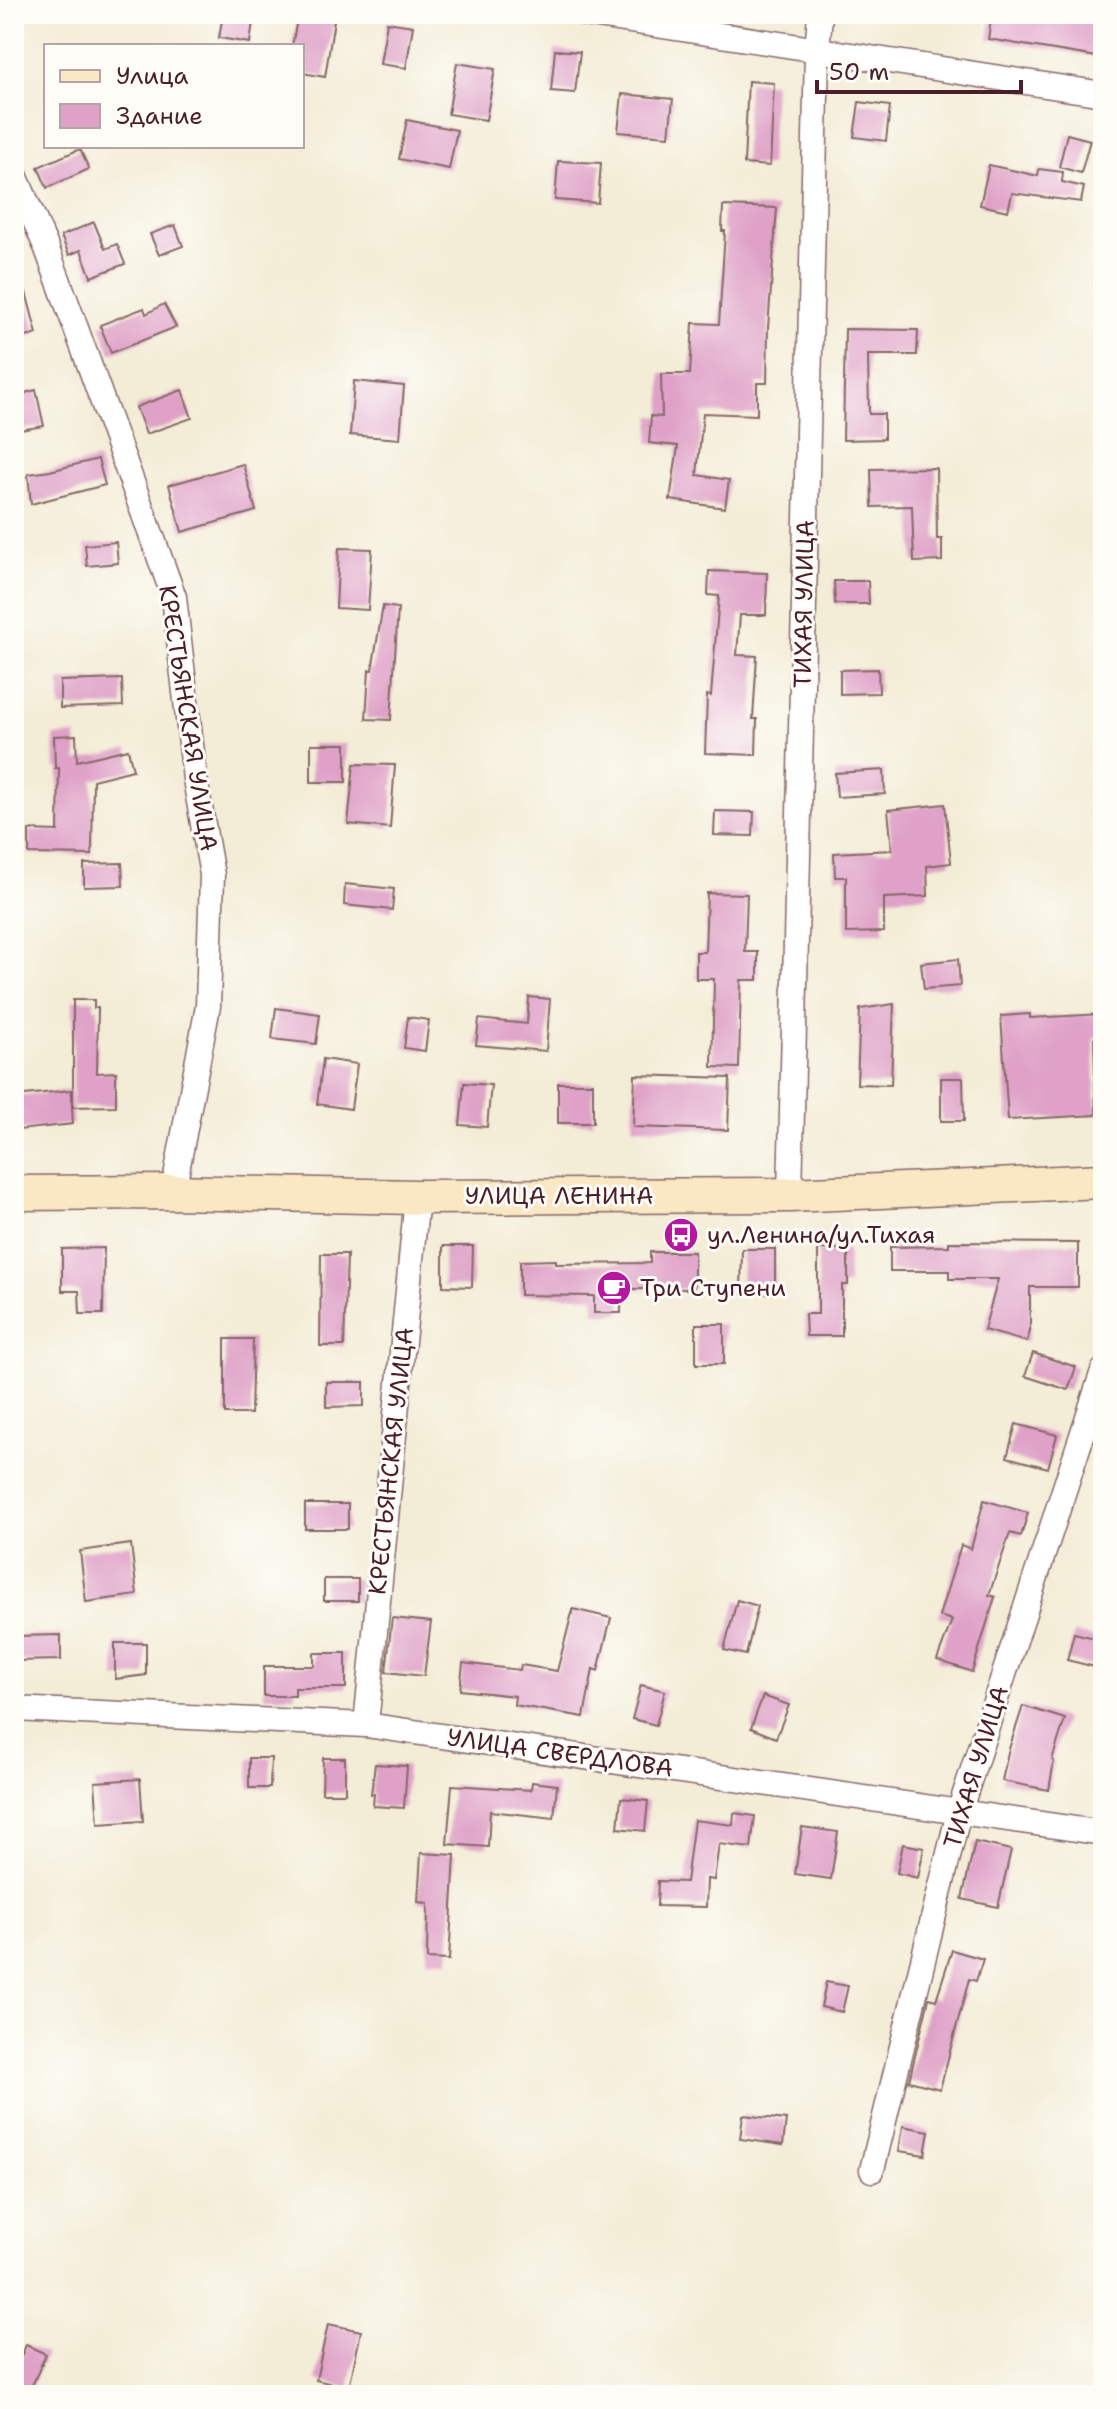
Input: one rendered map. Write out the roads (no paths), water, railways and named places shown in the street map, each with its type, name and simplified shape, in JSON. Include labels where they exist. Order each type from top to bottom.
[{"type":"main road","name":"УЛИЦА ЛЕНИНА","points":[[14,1193],[173,1192],[417,1197],[790,1195],[1103,1181]]},
{"type":"street","points":[[585,14],[1103,94]]},
{"type":"street","name":"ТИХАЯ УЛИЦА","points":[[790,1195],[820,14]]},
{"type":"street","name":"КРЕСТЬЯНСКАЯ УЛИЦА","points":[[14,173],[47,249],[174,597],[195,779],[212,875],[208,1006],[173,1192]]},
{"type":"street","name":"КРЕСТЬЯНСКАЯ УЛИЦА","points":[[366,1725],[417,1197]]},
{"type":"street","name":"ТИХАЯ УЛИЦА","points":[[872,2170],[959,1812],[1103,1371]]},
{"type":"street","name":"УЛИЦА СВЕРДЛОВА","points":[[14,1709],[366,1725],[1103,1833]]},
{"type":"place","name":"ул.Ленина/ул.Тихая","points":[[681,1235]]},
{"type":"place","name":"Три Ступени","points":[[614,1288]]}]
